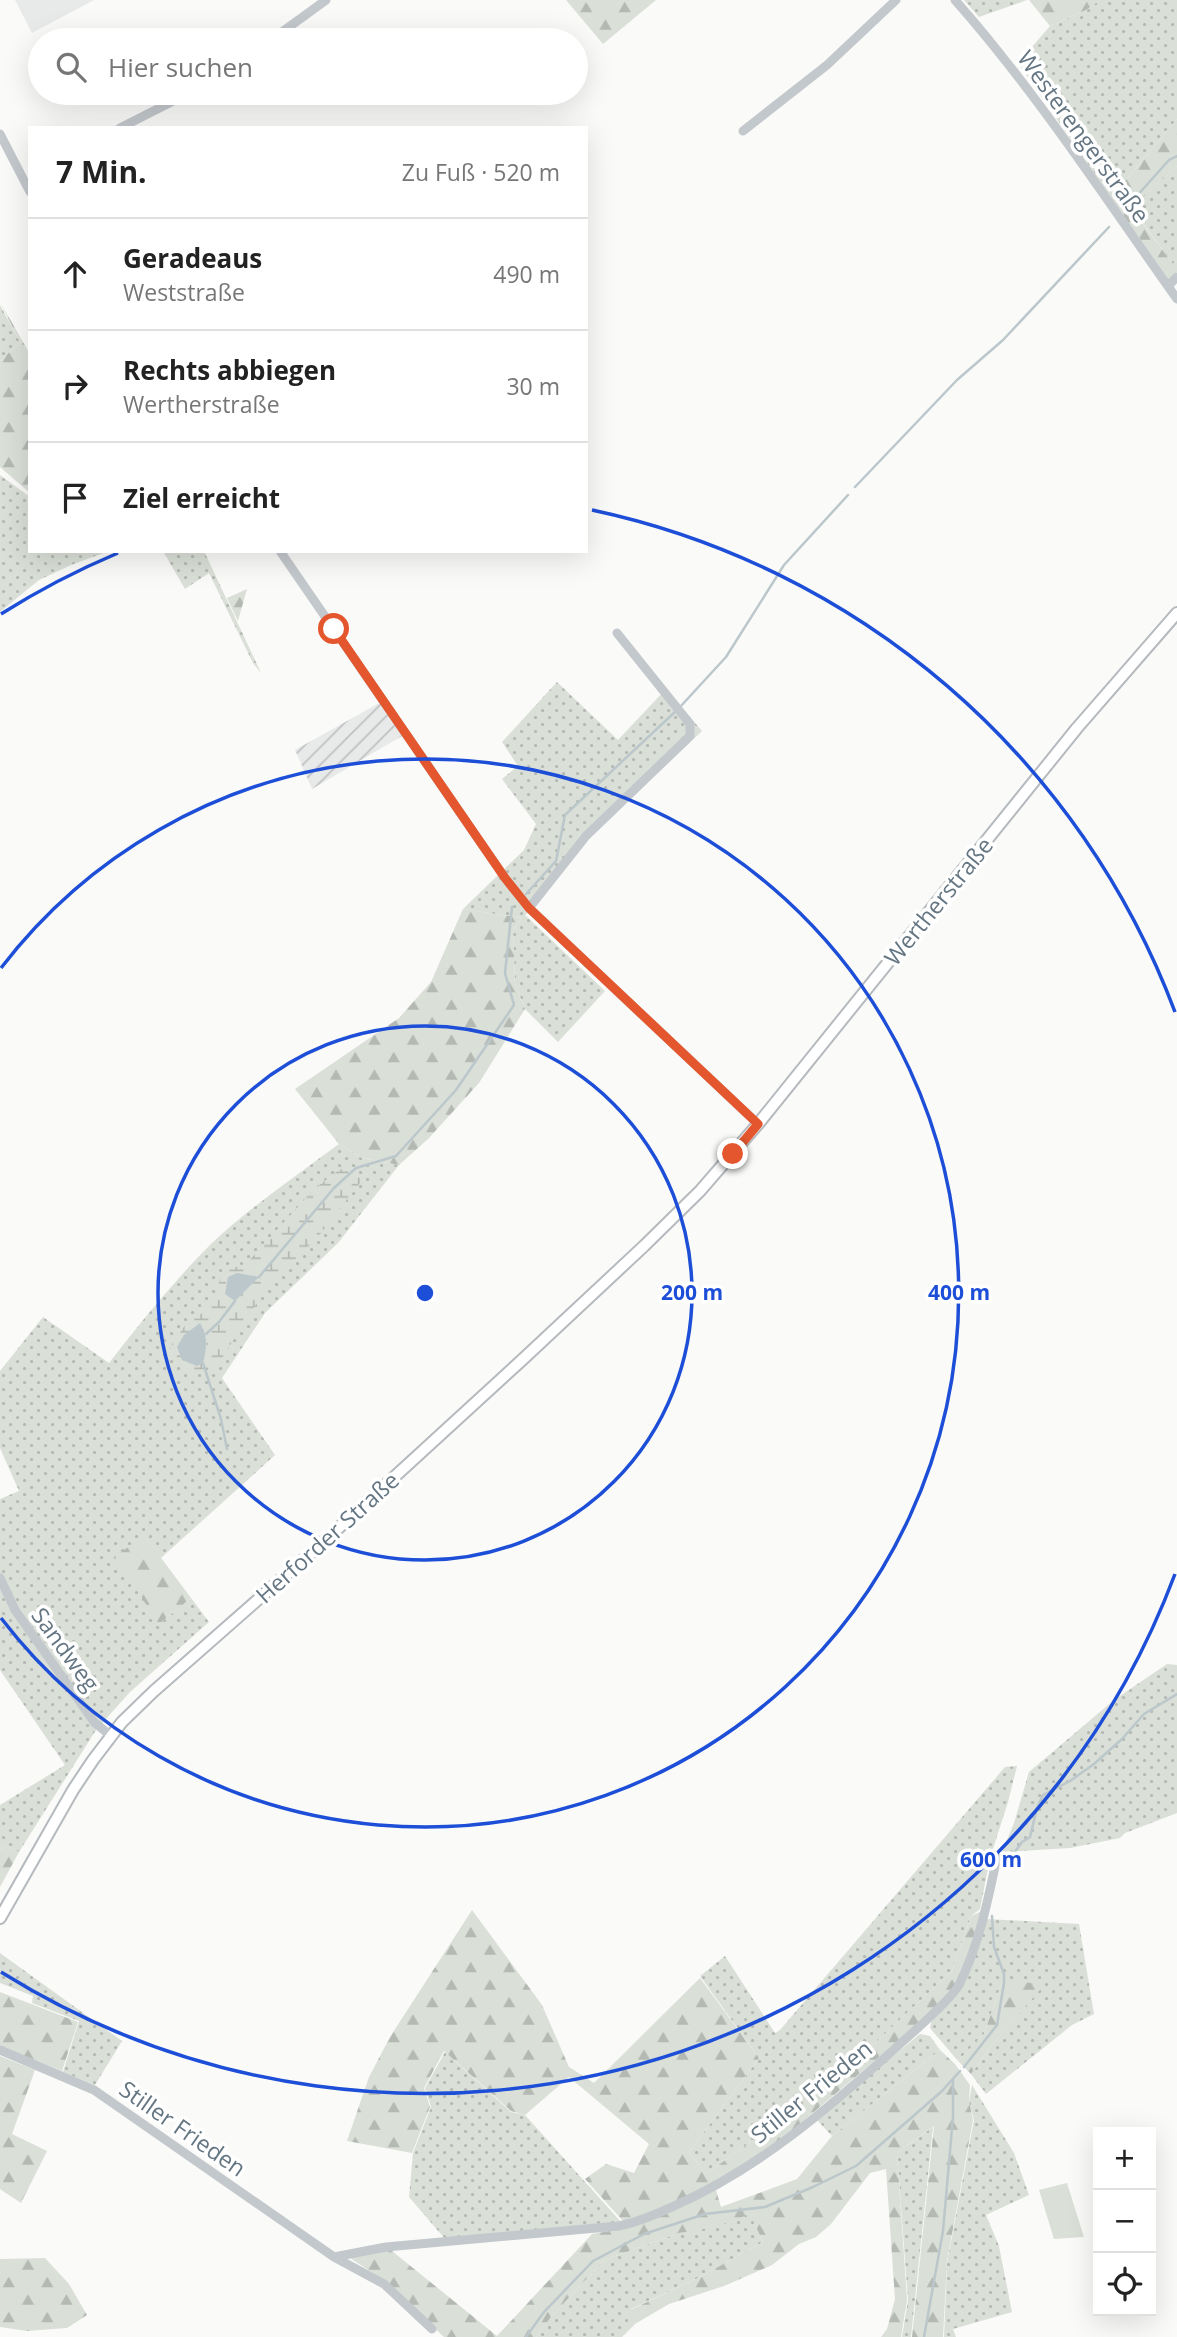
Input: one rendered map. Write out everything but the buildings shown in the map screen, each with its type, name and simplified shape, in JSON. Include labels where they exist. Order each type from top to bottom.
[{"type":"main road","name":"Wertherstraße","points":[[700,1191],[758,1124],[1069,739],[1177,613]]},
{"type":"main road","name":"Herforder Straße","points":[[0,1919],[52,1825],[93,1760],[111,1736],[154,1690],[320,1545],[522,1360],[700,1191]]},
{"type":"street","points":[[288,28],[326,0]]},
{"type":"street","points":[[743,131],[827,65],[896,0]]},
{"type":"street","name":"Westerengerstraße","points":[[955,0],[990,39],[1035,99],[1177,299]]},
{"type":"street","points":[[124,126],[165,105]]},
{"type":"street","points":[[0,134],[26,177]]},
{"type":"street","points":[[1168,286],[1177,277]]},
{"type":"street","points":[[281,553],[505,878],[529,908],[758,1124]]},
{"type":"street","points":[[529,908],[586,836],[690,736],[690,724],[617,633]]},
{"type":"street","name":"Sandweg","points":[[0,1578],[15,1610],[94,1722],[111,1736]]},
{"type":"street","name":"Stiller Frieden","points":[[334,2256],[386,2247],[619,2226],[654,2215],[718,2184],[792,2137],[921,2025],[956,1990],[984,1918],[997,1857]]},
{"type":"street","name":"Stiller Frieden","points":[[0,2050],[94,2090],[334,2256],[384,2284],[432,2329]]},
{"type":"shaded area","points":[[15,0],[94,0],[41,28],[29,28]]},
{"type":"shaded area","points":[[381,702],[402,736],[312,789],[295,750]]},
{"type":"shaded area","points":[[237,1273],[259,1277],[235,1301],[225,1294],[228,1277]]},
{"type":"shaded area","points":[[200,1323],[206,1337],[206,1347],[203,1363],[197,1366],[182,1360],[177,1347],[184,1335]]},
{"type":"green space","points":[[566,0],[585,0],[598,17],[623,0],[656,0],[603,44]]},
{"type":"green space","points":[[585,0],[623,0],[598,18]]},
{"type":"green space","points":[[964,0],[1027,0],[979,17]]},
{"type":"green space","points":[[1029,0],[1100,0],[1086,10],[1050,26]]},
{"type":"green space","points":[[1100,0],[1177,0],[1177,119],[1111,198],[1018,63],[1050,26],[1086,10]]},
{"type":"green space","points":[[1177,119],[1177,166],[1131,208],[1173,264],[1177,261],[1177,272],[1169,280],[1111,198]]},
{"type":"green space","points":[[1177,166],[1177,261],[1173,264],[1131,207]]},
{"type":"green space","points":[[0,302],[28,351],[28,491],[0,467],[0,361],[20,342]]},
{"type":"green space","points":[[0,305],[20,342],[0,361]]},
{"type":"green space","points":[[0,475],[28,496],[28,553],[104,553],[39,580],[0,612]]},
{"type":"green space","points":[[164,553],[205,553],[261,673],[253,663],[209,573],[185,589]]},
{"type":"green space","points":[[247,589],[238,621],[227,598]]},
{"type":"green space","points":[[557,682],[618,740],[666,689],[702,731],[589,838],[536,906],[525,915],[605,991],[558,1042],[525,1009],[515,985],[513,930],[522,918],[463,909],[524,850],[536,824],[502,779],[518,766],[502,742]]},
{"type":"green space","points":[[463,909],[522,918],[513,930],[515,985],[525,1009],[479,1083],[428,1139],[399,1165],[362,1158],[339,1144],[295,1089],[399,1018],[431,982]]},
{"type":"green space","points":[[339,1144],[362,1158],[399,1165],[338,1243],[265,1313],[222,1378],[275,1455],[161,1558],[144,1535],[159,1624],[191,1598],[209,1622],[130,1692],[96,1730],[19,1852],[7,1846],[0,1850],[0,1805],[65,1765],[0,1670],[0,1499],[19,1491],[0,1448],[0,1371],[43,1317],[109,1363],[158,1302],[211,1244],[257,1205]]},
{"type":"green space","points":[[340,1169],[364,1178],[317,1238],[267,1287],[217,1366],[194,1372],[176,1362],[170,1347],[186,1324],[205,1311],[217,1295],[220,1276],[232,1268],[246,1264],[313,1190]]},
{"type":"green space","points":[[144,1535],[191,1598],[159,1624],[115,1557]]},
{"type":"green space","points":[[1167,1664],[1177,1665],[1177,1813],[1125,1833],[1120,1838],[1070,1848],[1002,1852],[1029,1772],[1114,1700]]},
{"type":"green space","points":[[1017,1766],[990,1858],[980,1909],[971,1916],[952,1971],[830,2085],[706,2174],[689,2152],[759,2058],[700,1976],[725,1956],[775,2033],[780,2030],[1005,1767]]},
{"type":"green space","points":[[7,1846],[19,1852],[0,1887],[0,1850]]},
{"type":"green space","points":[[472,1910],[542,2005],[569,2067],[594,2083],[700,1978],[759,2058],[689,2152],[706,2174],[830,2085],[952,1971],[971,1916],[982,1911],[958,1984],[916,2026],[777,2143],[712,2184],[653,2212],[623,2221],[585,2179],[606,2164],[634,2173],[649,2144],[569,2077],[525,2115],[511,2111],[444,2051],[424,2088],[430,2107],[412,2153],[347,2141],[369,2077],[390,2037]]},
{"type":"green space","points":[[987,1919],[1079,1924],[1094,2014],[1072,2025],[986,2094],[971,2074],[1044,1984],[1001,1985],[984,2034],[958,2061],[930,2028],[932,2018]]},
{"type":"green space","points":[[0,1953],[122,2041],[95,2085],[63,2072],[79,2021],[32,2003],[33,1996],[0,1983]]},
{"type":"green space","points":[[1006,1981],[1045,1984],[992,2045],[971,2074],[958,2061],[984,2034],[1001,1985]]},
{"type":"green space","points":[[0,1992],[78,2022],[62,2071],[0,2046]]},
{"type":"green space","points":[[920,2034],[930,2036],[940,2050],[832,2136],[816,2119]]},
{"type":"green space","points":[[940,2050],[955,2064],[970,2085],[969,2101],[973,2120],[947,2261],[943,2337],[912,2337],[934,2126],[897,2153],[907,2300],[901,2337],[881,2337],[887,2329],[895,2299],[886,2169],[870,2173],[831,2224],[816,2237],[799,2244],[772,2265],[724,2286],[669,2304],[635,2324],[630,2310],[698,2278],[763,2242],[750,2214],[715,2227],[679,2233],[604,2260],[536,2337],[444,2337],[385,2281],[350,2258],[392,2251],[497,2336],[592,2234],[632,2227],[716,2190],[721,2207],[797,2179],[832,2136]]},
{"type":"green space","points":[[445,2052],[511,2112],[525,2115],[621,2222],[446,2240],[409,2197],[413,2153],[431,2107],[425,2088]]},
{"type":"green space","points":[[0,2056],[35,2070],[12,2134],[47,2151],[21,2203],[0,2189]]},
{"type":"green space","points":[[972,2085],[1014,2153],[1029,2195],[986,2215],[999,2246],[1012,2312],[953,2329],[956,2337],[944,2337],[947,2263],[974,2120],[969,2102]]},
{"type":"green space","points":[[933,2127],[911,2337],[902,2337],[908,2300],[897,2153]]},
{"type":"green space","points":[[1067,2183],[1084,2237],[1054,2239],[1039,2190]]},
{"type":"green space","points":[[750,2213],[763,2242],[698,2278],[631,2309],[635,2324],[622,2337],[536,2337],[604,2260],[679,2233],[715,2226]]},
{"type":"green space","points":[[45,2258],[69,2284],[87,2315],[67,2328],[27,2331],[0,2327],[0,2259]]},
{"type":"waterway","points":[[1126,208],[1169,160],[1177,156]]},
{"type":"waterway","points":[[855,487],[957,380],[1003,340],[1109,227]]},
{"type":"waterway","points":[[680,707],[726,657],[784,565],[848,495]]},
{"type":"waterway","points":[[526,894],[556,861],[565,815],[677,710]]},
{"type":"waterway","points":[[259,1277],[334,1188],[356,1168],[396,1156],[456,1090],[514,1005],[505,973],[512,907]]},
{"type":"waterway","points":[[206,1334],[235,1301]]},
{"type":"waterway","points":[[203,1363],[221,1419],[227,1449]]},
{"type":"waterway","points":[[1014,1853],[1022,1842],[1030,1837],[1043,1795],[1094,1764],[1122,1739],[1144,1714],[1177,1694]]},
{"type":"waterway","points":[[964,2067],[997,2025],[1004,1974],[994,1947],[992,1916]]},
{"type":"waterway","points":[[526,2337],[544,2312],[593,2261],[644,2234],[705,2214],[765,2207],[856,2166],[942,2091],[960,2071]]},
{"type":"waterway","points":[[924,2337],[943,2231],[953,2117],[953,2080]]},
{"type":"route","points":[[334,629],[505,878],[529,908],[758,1124],[733,1154]]}]
